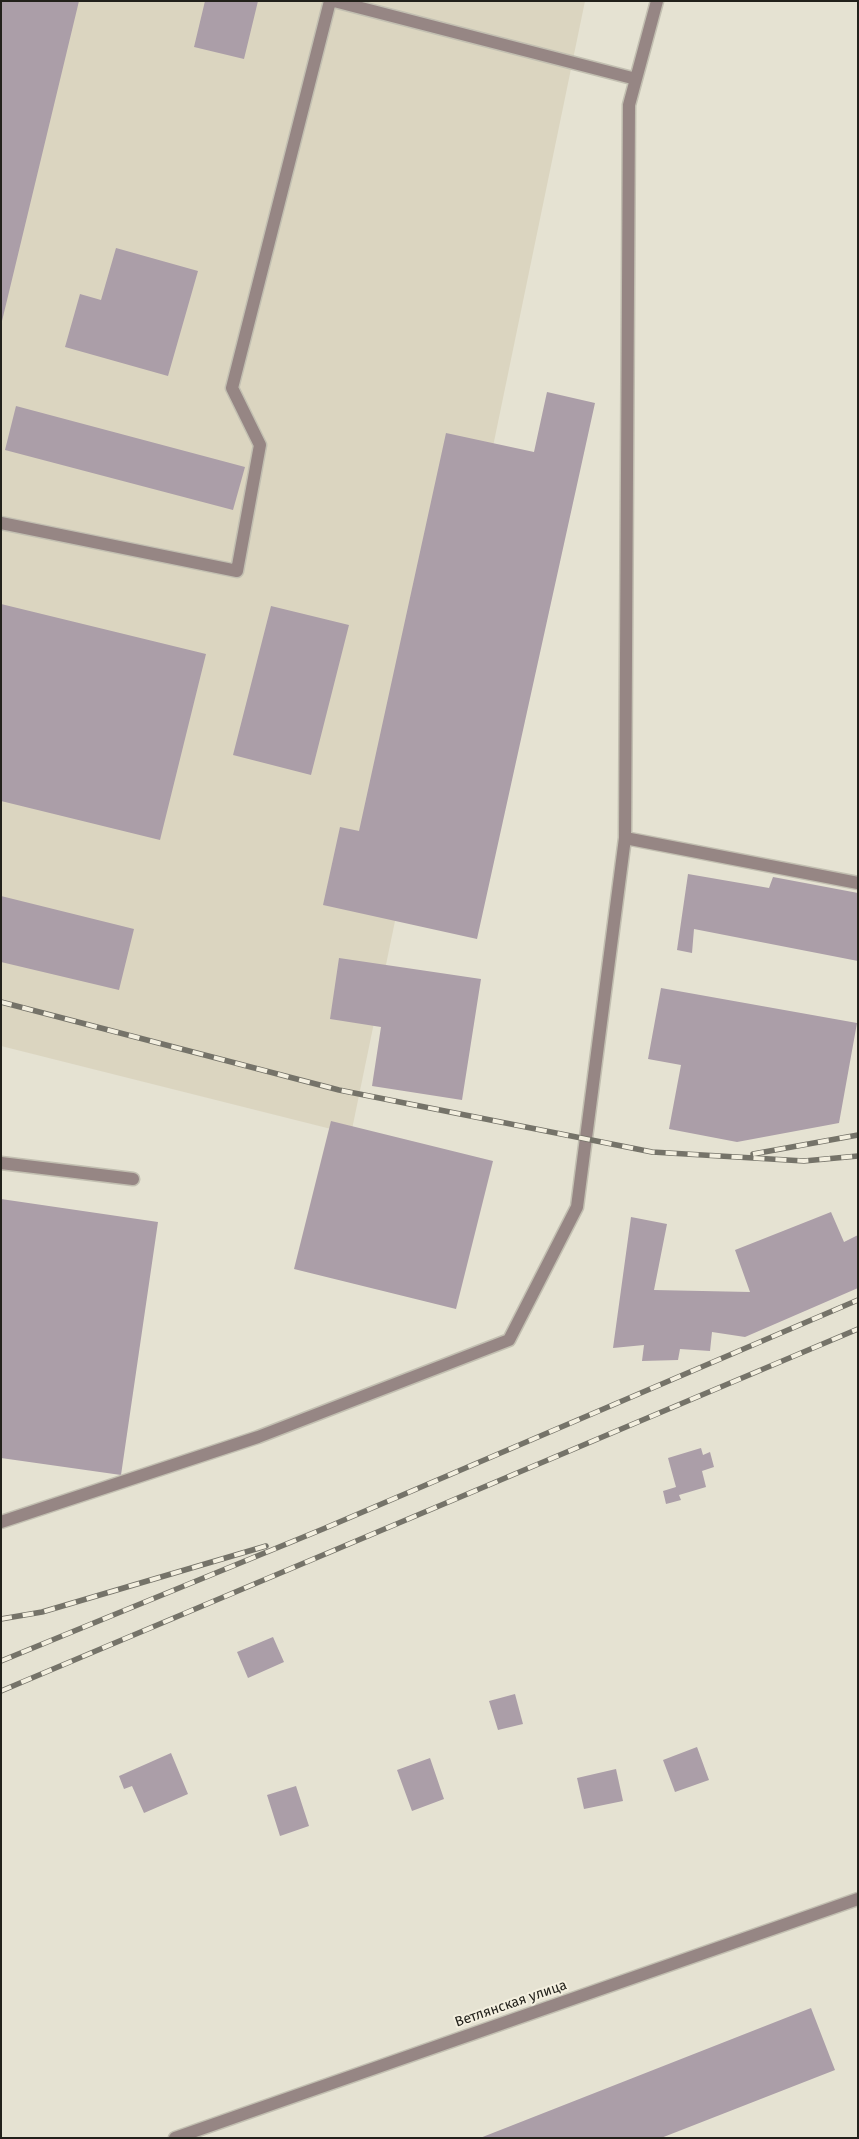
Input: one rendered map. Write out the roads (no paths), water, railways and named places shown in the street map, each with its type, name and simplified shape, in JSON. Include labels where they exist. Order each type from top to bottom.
[{"type":"street","points":[[1,524],[237,571],[260,445],[232,388],[330,1]]},
{"type":"street","points":[[334,1],[636,79]]},
{"type":"street","points":[[1,1522],[258,1437],[509,1340],[577,1207],[625,838],[629,105],[658,1]]},
{"type":"street","points":[[625,838],[858,883]]},
{"type":"street","points":[[1,1163],[133,1179]]},
{"type":"street","name":"Ветлянская улица","points":[[175,2138],[858,1899]]},
{"type":"railway","points":[[1,1002],[339,1090],[652,1152],[804,1161],[858,1156]]},
{"type":"railway","points":[[753,1154],[858,1135]]},
{"type":"railway","points":[[1,1661],[323,1529],[858,1300]]},
{"type":"railway","points":[[1,1691],[858,1329]]},
{"type":"railway","points":[[1,1619],[42,1612],[266,1546]]}]
